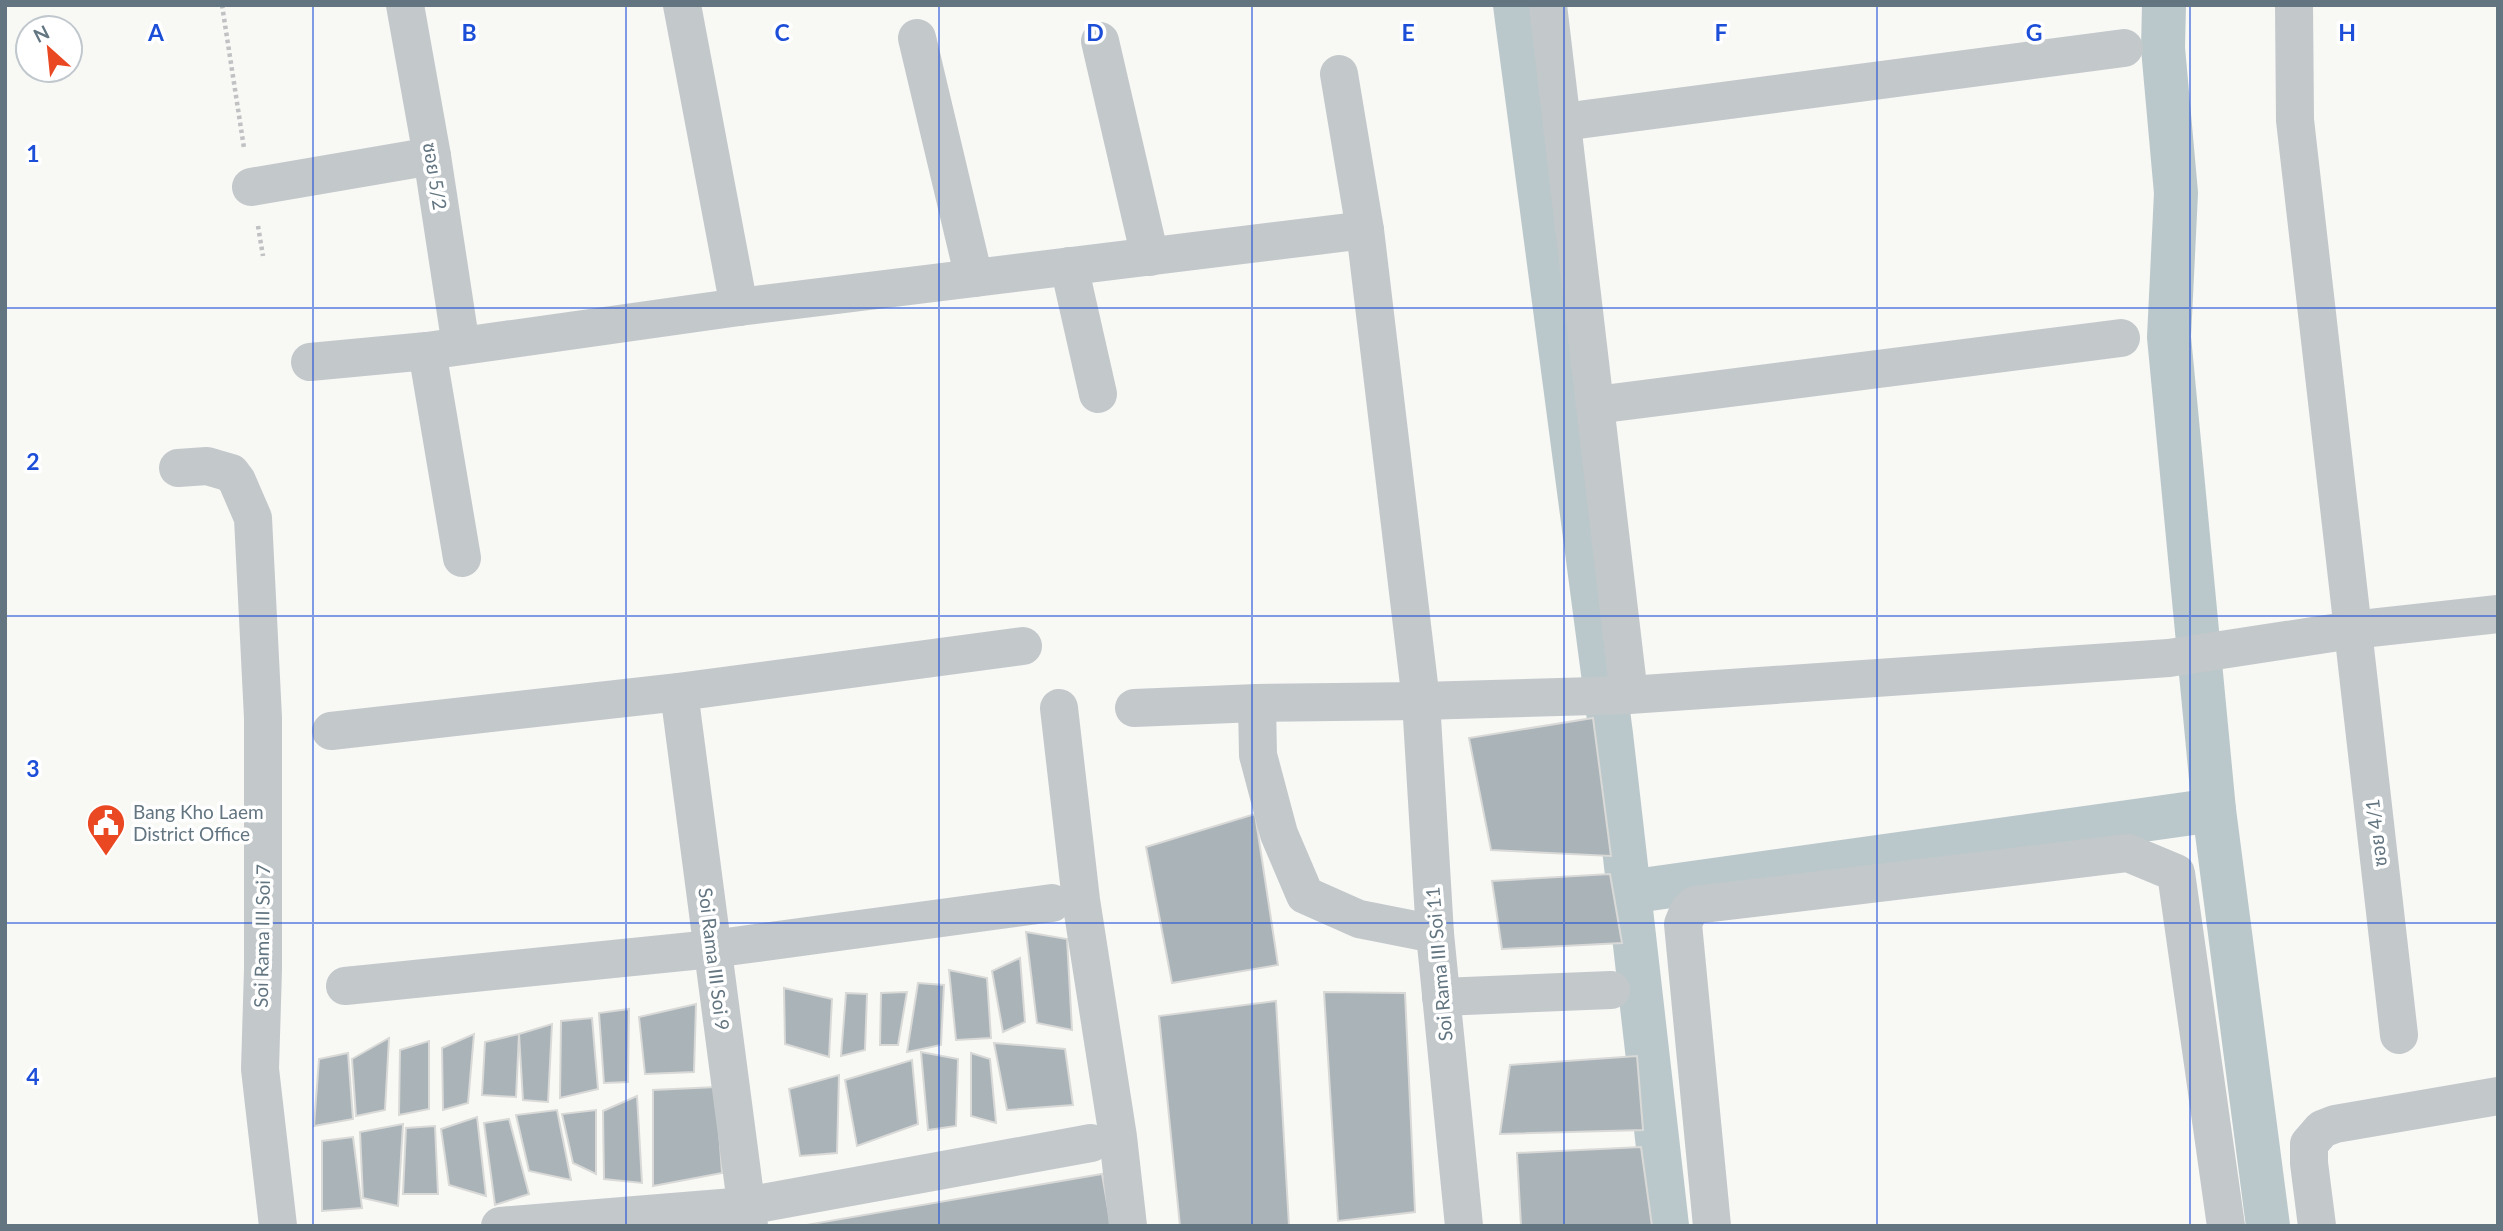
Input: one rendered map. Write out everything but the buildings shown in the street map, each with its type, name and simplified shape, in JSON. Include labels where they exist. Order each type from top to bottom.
[{"type":"street","name":"ซอย 5/2","points":[[405,5],[432,156],[444,349],[462,558]]},
{"type":"street","points":[[682,5],[739,307]]},
{"type":"street","points":[[1548,5],[1629,695]]},
{"type":"street","name":"ซอย 4/1","points":[[2294,5],[2295,120],[2399,1035]]},
{"type":"street","points":[[917,38],[974,278]]},
{"type":"street","points":[[1100,41],[1150,257]]},
{"type":"street","points":[[1563,122],[2123,48]]},
{"type":"street","name":"Soi Rama III Soi 11","points":[[1339,74],[1366,230],[1421,701],[1435,934],[1464,1226]]},
{"type":"street","points":[[251,187],[432,156]]},
{"type":"street","points":[[310,362],[444,349],[739,307],[1366,230]]},
{"type":"street","points":[[1069,266],[1098,394]]},
{"type":"street","points":[[1596,405],[2121,338]]},
{"type":"street","name":"Soi Rama III Soi 7","points":[[178,468],[207,466],[231,473],[253,518],[263,718],[263,970],[260,1069],[278,1226]]},
{"type":"street","points":[[1134,708],[1629,695],[2169,658],[2353,630],[2498,614]]},
{"type":"street","points":[[331,731],[679,692],[1023,646]]},
{"type":"street","name":"Soi Rama III Soi 9","points":[[679,692],[747,1216]]},
{"type":"street","points":[[1258,703],[1258,755],[1279,834],[1305,895],[1359,919],[1435,934]]},
{"type":"street","points":[[1059,708],[1081,900],[1118,1137],[1128,1226]]},
{"type":"street","points":[[1712,1226],[1682,924],[1695,905],[2128,853],[2176,873],[2226,1226]]},
{"type":"street","points":[[345,986],[712,948],[1052,903]]},
{"type":"street","points":[[1441,998],[1611,990]]},
{"type":"street","points":[[2318,1226],[2309,1144],[2322,1129],[2335,1124],[2498,1096]]},
{"type":"street","points":[[500,1226],[747,1216],[1091,1143]]},
{"type":"path","points":[[222,5],[263,256]]},
{"type":"waterway","points":[[1515,5],[1611,734],[1667,1226]]},
{"type":"waterway","points":[[2164,5],[2163,48],[2176,193],[2169,337],[2214,810],[2268,1226]]},
{"type":"waterway","points":[[1628,892],[2214,810]]},
{"type":"place","name":"Bang Kho Laem District Office","points":[[106,857]]}]
